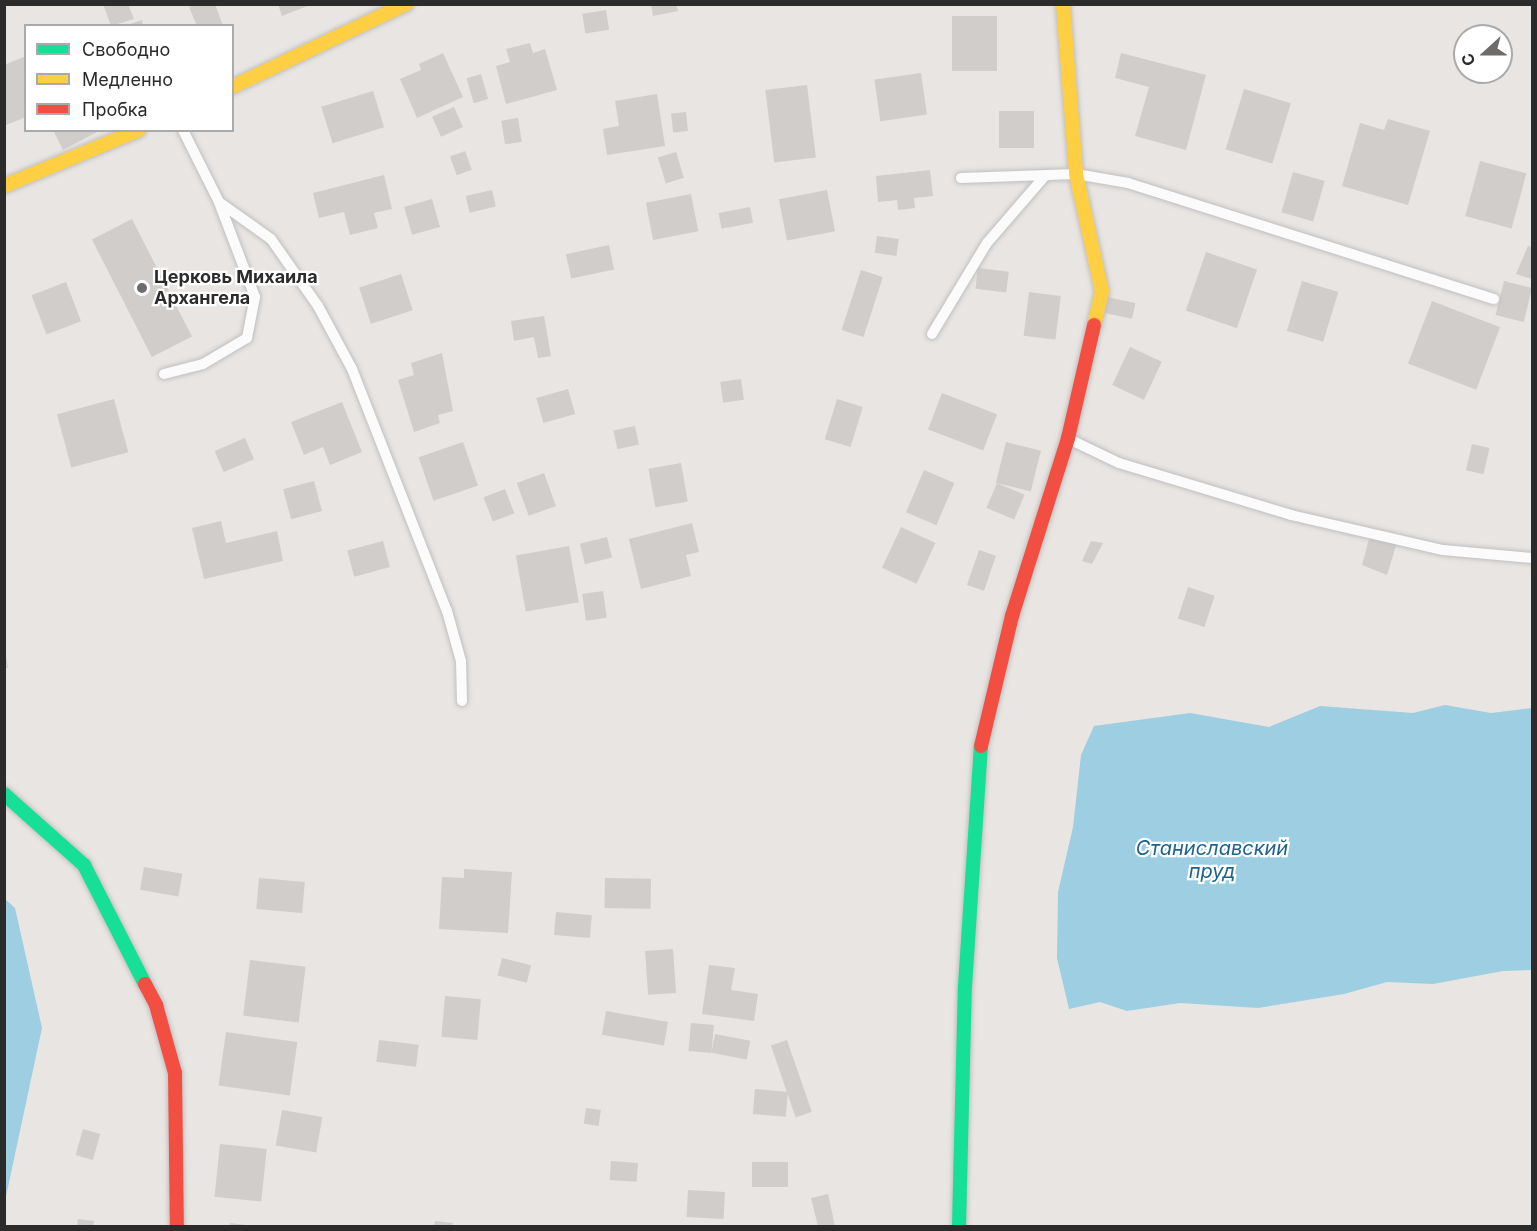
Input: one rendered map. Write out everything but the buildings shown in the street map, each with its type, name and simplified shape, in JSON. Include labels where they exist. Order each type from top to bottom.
[{"type":"street","points":[[234,86],[406,4]]},
{"type":"street","points":[[959,1227],[964,1134],[965,986],[979,753],[1012,616],[1068,438],[1102,291],[1076,174],[1064,4]]},
{"type":"street","points":[[4,186],[135,132]]},
{"type":"street","points":[[4,794],[84,865],[156,1005],[176,1073],[177,1227]]},
{"type":"lane","points":[[164,374],[203,364],[247,338],[255,297],[219,202],[184,132]]},
{"type":"lane","points":[[961,178],[1044,177],[1076,174],[1128,183],[1494,299]]},
{"type":"lane","points":[[932,334],[987,243],[1044,177]]},
{"type":"lane","points":[[219,202],[271,239],[318,306],[352,369],[447,611],[461,661],[462,701]]},
{"type":"lane","points":[[1068,438],[1119,463],[1291,515],[1443,550],[1533,558]]},
{"type":"water","name":"Станиславский пруд","points":[[1445,705],[1491,713],[1532,708],[1532,970],[1503,971],[1433,984],[1387,982],[1344,994],[1258,1008],[1180,1003],[1127,1011],[1100,1002],[1069,1009],[1057,958],[1058,892],[1073,827],[1081,755],[1094,726],[1190,713],[1269,727],[1320,706],[1413,713]]},
{"type":"water","points":[[5,899],[15,908],[42,1028],[5,1201]]},
{"type":"traffic: fast","points":[[959,1226],[965,986],[981,746]]},
{"type":"traffic: fast","points":[[4,794],[84,865],[145,984]]},
{"type":"traffic: slow","points":[[234,86],[406,4]]},
{"type":"traffic: slow","points":[[1063,4],[1076,174],[1102,291],[1094,325]]},
{"type":"traffic: slow","points":[[4,186],[134,132]]},
{"type":"traffic: jam","points":[[981,746],[1012,616],[1068,438],[1094,325]]},
{"type":"traffic: jam","points":[[145,984],[156,1005],[175,1073],[177,1226]]},
{"type":"place","name":"Церковь Михаила Архангела","points":[[142,288]]}]
